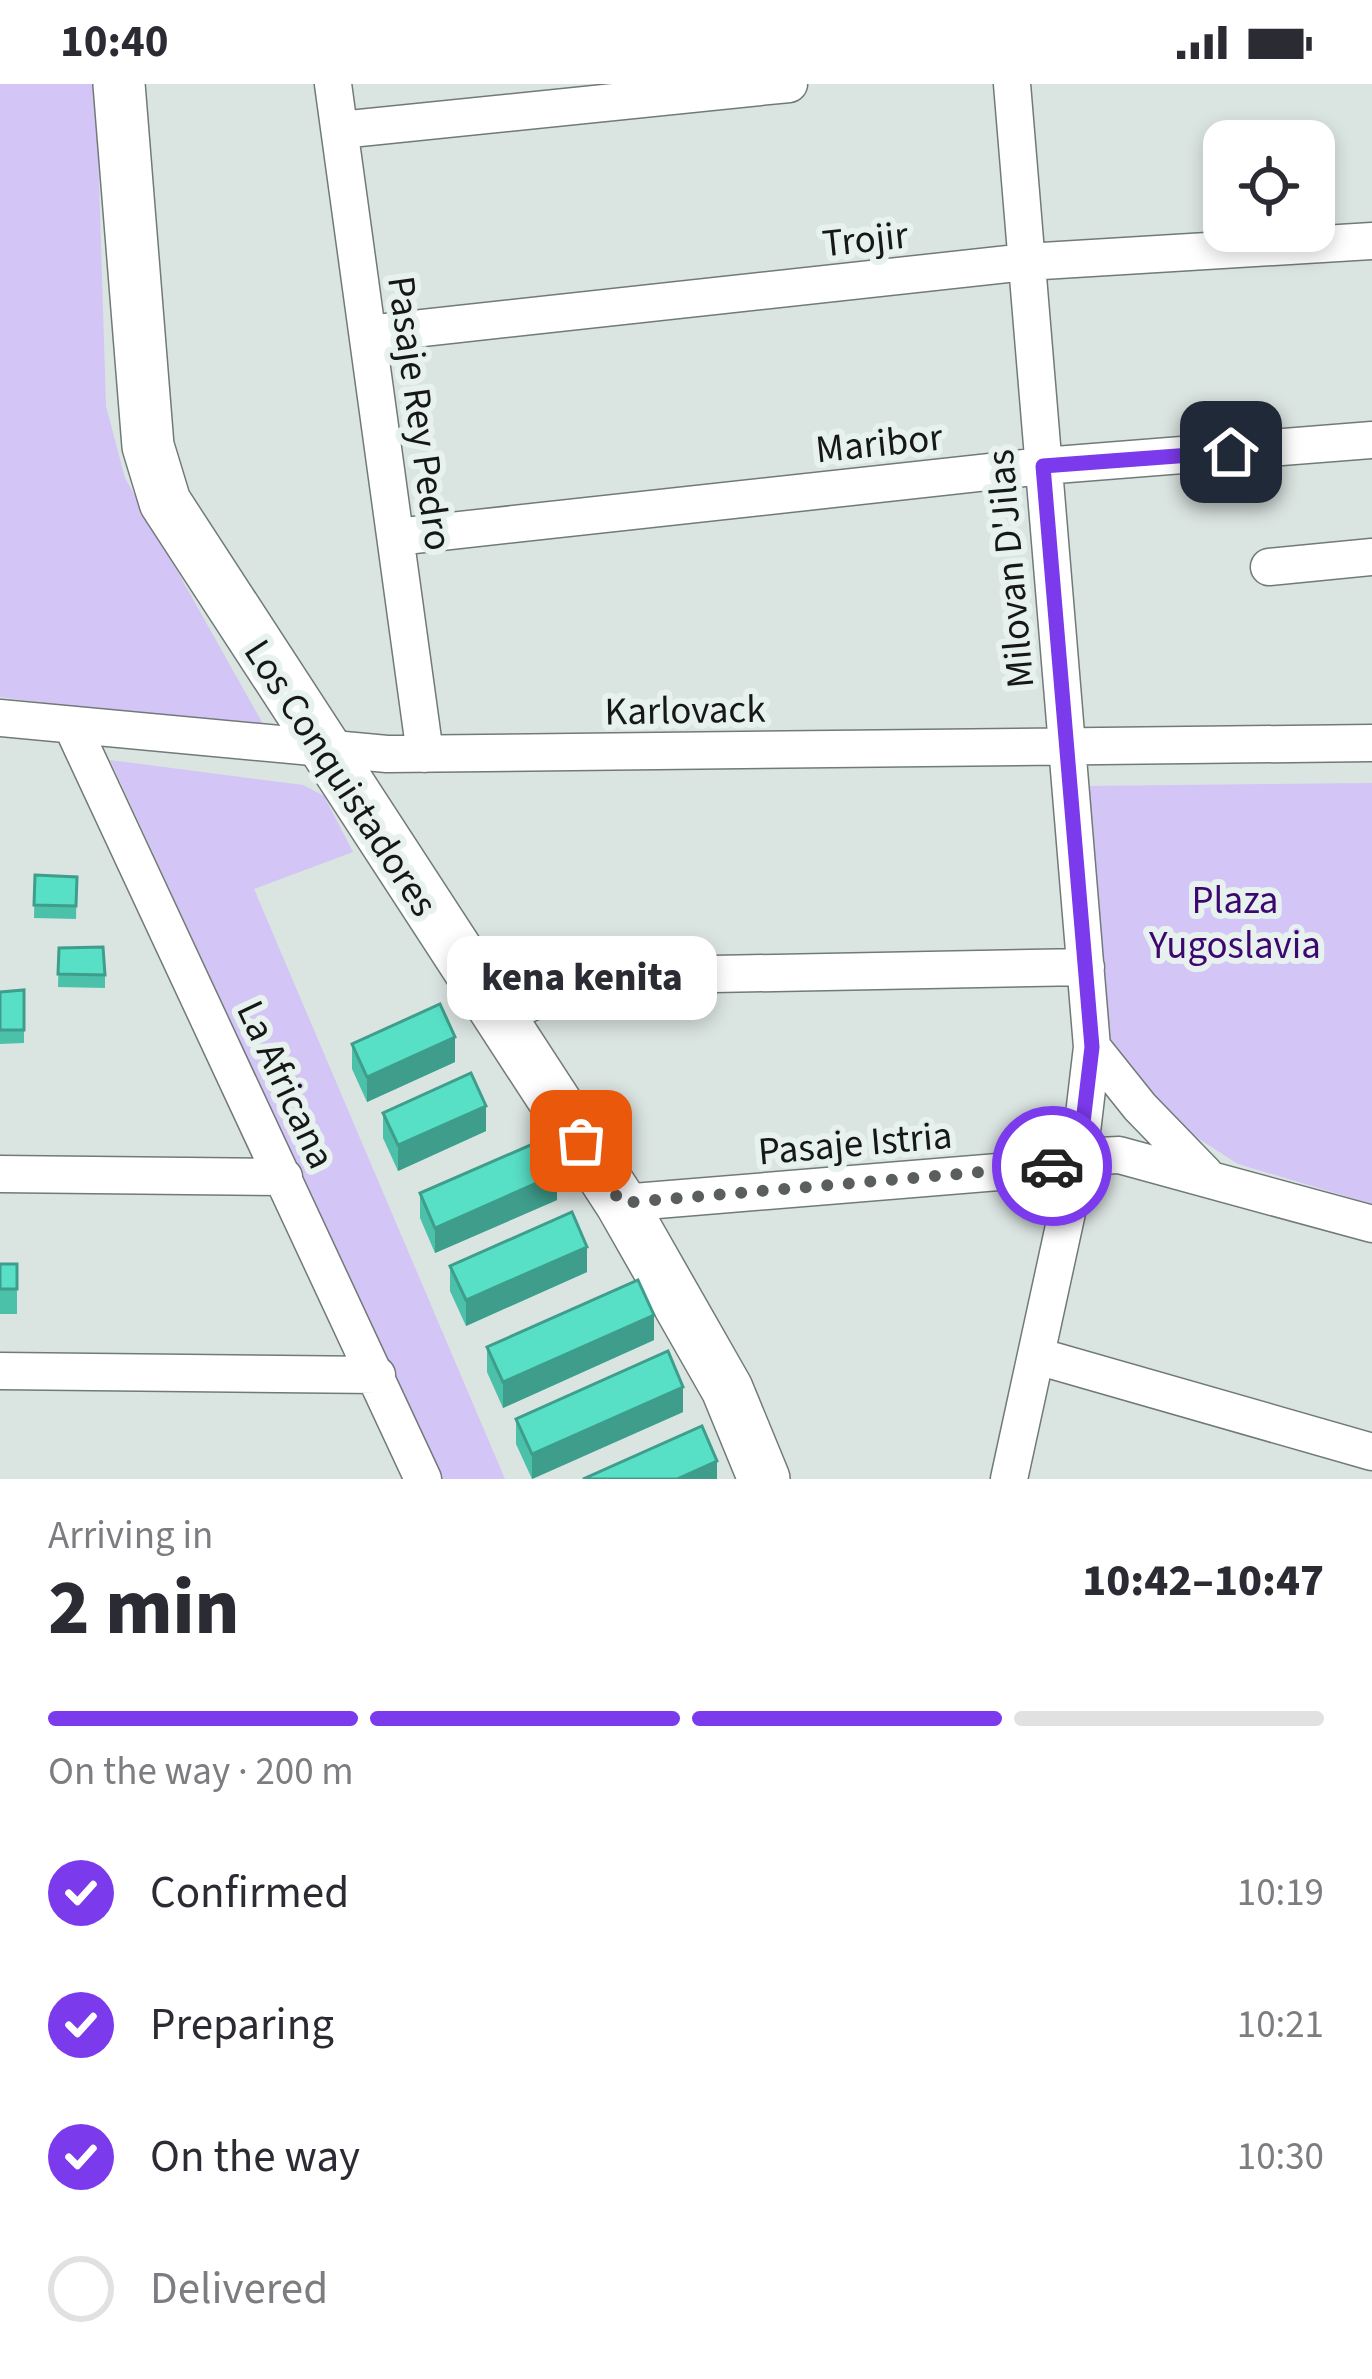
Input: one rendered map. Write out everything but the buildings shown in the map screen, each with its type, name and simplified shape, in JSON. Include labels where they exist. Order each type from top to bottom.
[{"type":"street","name":"Los Conquistadores","points":[[119,84],[152,466],[181,530],[621,1203],[728,1389],[764,1479]]},
{"type":"street","name":"Pasaje Rey Pedro","points":[[334,84],[425,754]]},
{"type":"street","points":[[340,130],[789,84]]},
{"type":"street","name":"Milovan D'Jilas","points":[[1009,1479],[1079,1156],[1092,1047],[1012,84]]},
{"type":"street","name":"Trojir","points":[[368,334],[1026,262],[1372,242]]},
{"type":"street","name":"Maribor","points":[[396,537],[1043,466],[1372,440]]},
{"type":"street","points":[[1269,567],[1372,557]]},
{"type":"street","name":"Karlovack","points":[[0,718],[325,751],[425,754],[1372,743]]},
{"type":"street","name":"La Africana","points":[[72,726],[423,1479]]},
{"type":"street","points":[[500,1016],[572,985],[612,976],[1086,967]]},
{"type":"street","points":[[1092,1047],[1139,1107],[1208,1177]]},
{"type":"street","name":"Pasaje Istria","points":[[621,1203],[1047,1168],[1079,1156],[1119,1155],[1372,1224]]},
{"type":"street","points":[[0,1174],[284,1177]]},
{"type":"street","points":[[1037,1356],[1372,1452]]},
{"type":"street","points":[[0,1371],[377,1375]]},
{"type":"green space","points":[[0,84],[96,84],[106,406],[125,478],[268,733],[0,697]]},
{"type":"green space","points":[[110,760],[303,785],[324,796],[353,852],[254,889],[505,1479],[442,1479]]},
{"type":"green space","name":"Plaza Yugoslavia","points":[[1372,783],[1372,1204],[1238,1164],[1182,1128],[1110,1041],[1084,786]]},
{"type":"way so far","points":[[581,1141],[621,1203],[1052,1166]]},
{"type":"place","name":"kena kenita","points":[[581,1141]]},
{"type":"route","points":[[1052,1166],[1079,1156],[1092,1047],[1043,466],[1231,452]]}]
